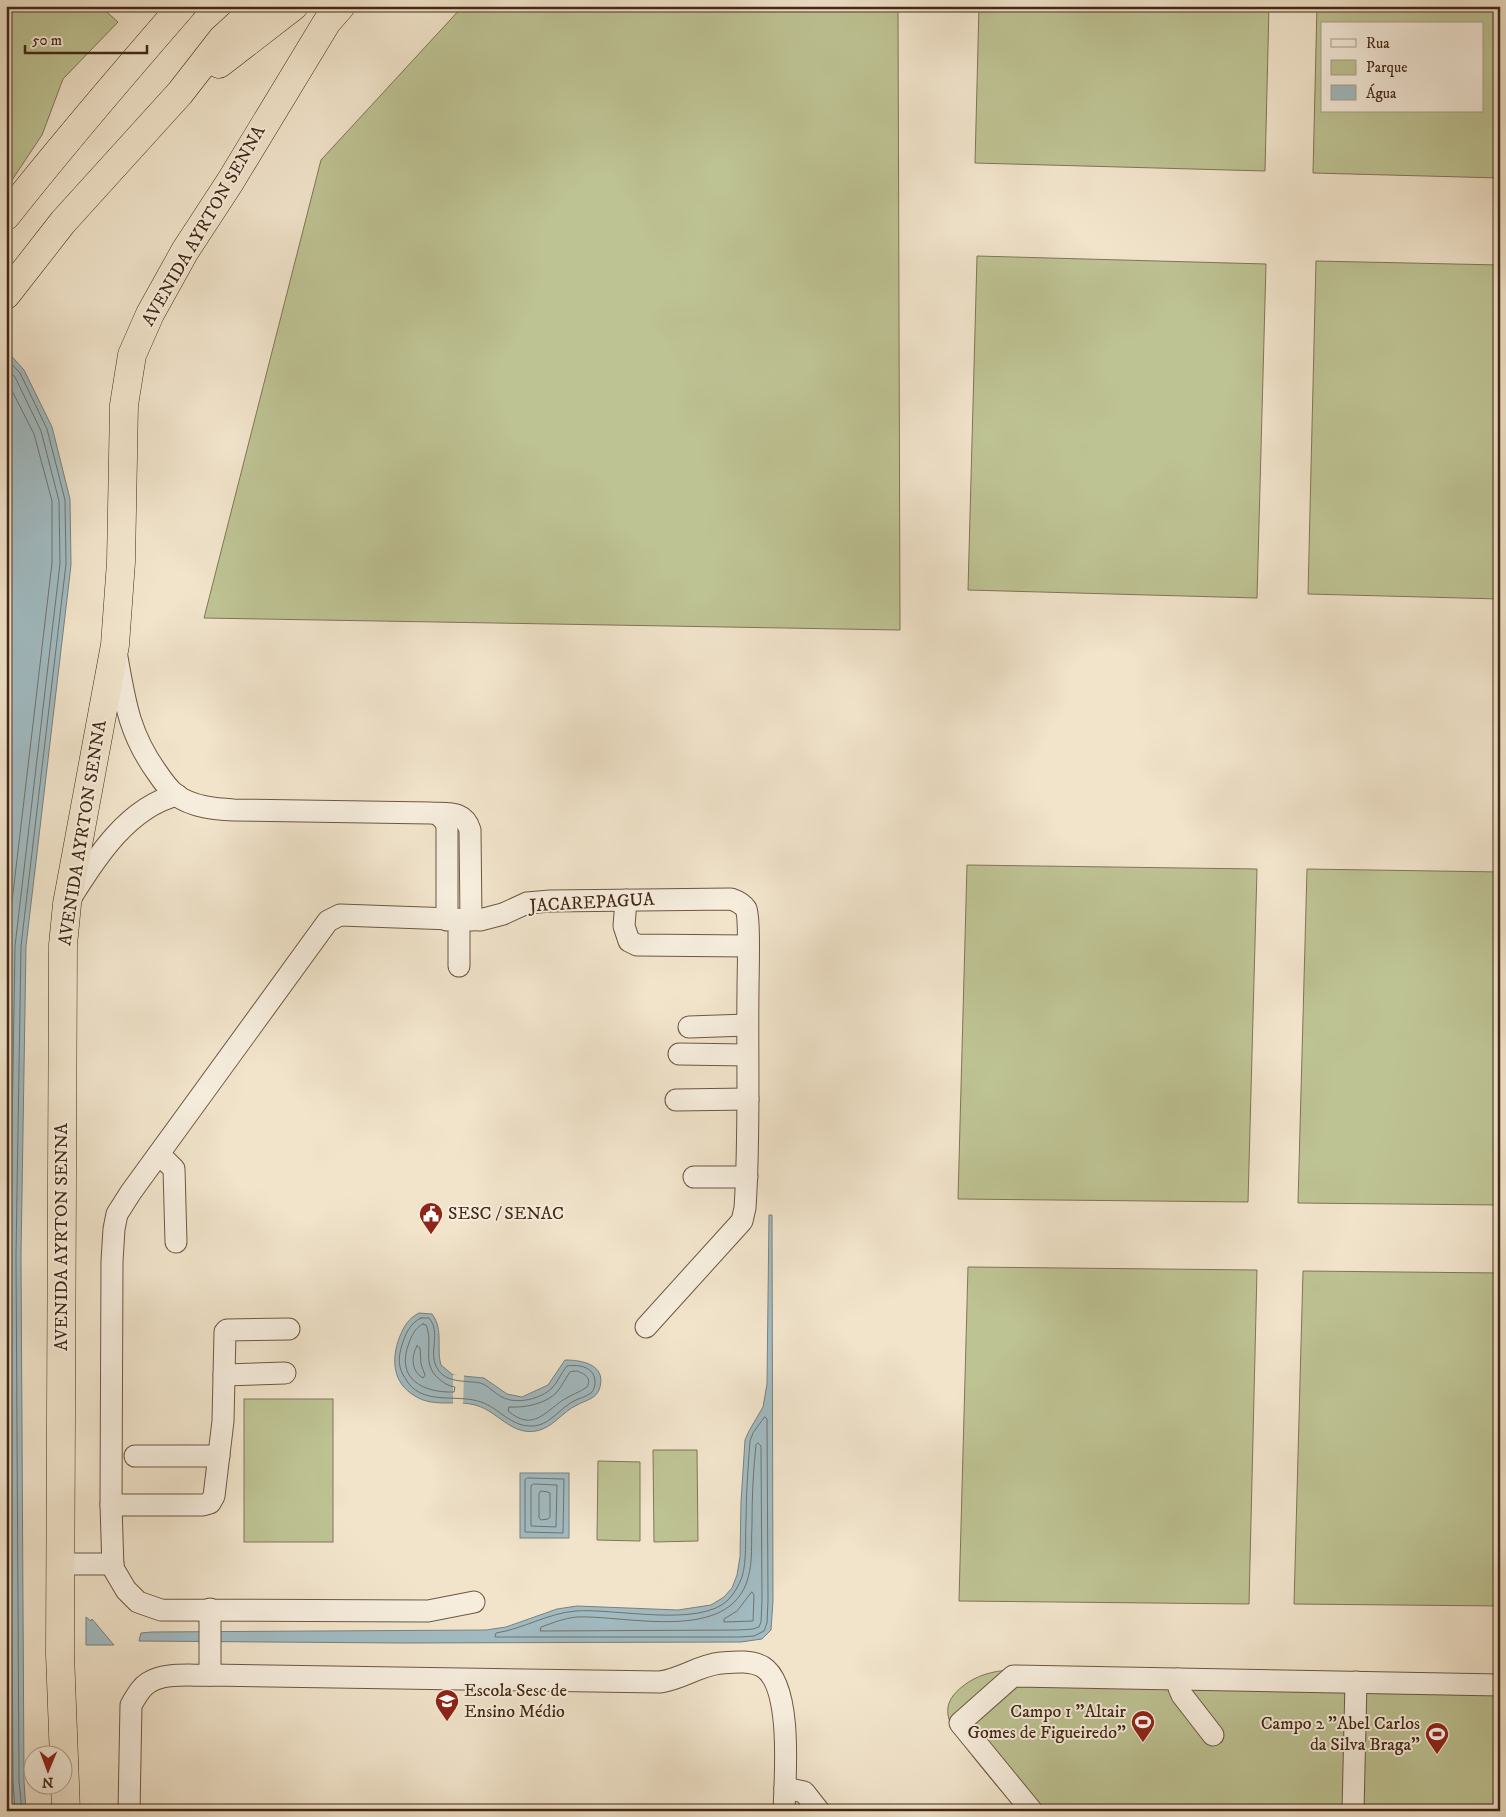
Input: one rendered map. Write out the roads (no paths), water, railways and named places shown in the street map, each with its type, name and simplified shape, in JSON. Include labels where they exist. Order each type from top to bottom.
[{"type":"highway","points":[[6,216],[117,80],[182,6]]},
{"type":"highway","points":[[6,295],[63,222],[180,93],[222,40],[258,6]]},
{"type":"highway","points":[[180,93],[294,6]]},
{"type":"highway","name":"AVENIDA AYRTON SENNA","points":[[66,1811],[60,1654],[63,945],[67,904],[115,645],[121,562],[124,405],[132,355],[150,314],[185,251],[230,182],[327,22],[341,6]]},
{"type":"lane","points":[[115,645],[125,702],[138,743],[160,778],[177,796],[206,807],[227,810],[438,814],[462,816],[468,820],[470,830],[459,920],[459,966]]},
{"type":"lane","points":[[67,904],[96,857],[117,835],[153,805],[177,796]]},
{"type":"lane","name":"JACAREPAGUA","points":[[113,1564],[111,1505],[112,1271],[114,1229],[118,1214],[159,1154],[328,921],[340,915],[459,920],[491,917],[527,903],[550,901],[731,899],[739,901],[747,910],[748,946]]},
{"type":"lane","points":[[626,900],[624,926],[629,941],[637,945],[748,946],[747,1177],[745,1208],[742,1221],[646,1327]]},
{"type":"lane","points":[[689,1028],[747,1025]]},
{"type":"lane","points":[[679,1054],[747,1055]]},
{"type":"lane","points":[[676,1100],[748,1099]]},
{"type":"lane","points":[[159,1154],[174,1169],[176,1242]]},
{"type":"lane","points":[[694,1177],[747,1177]]},
{"type":"lane","points":[[111,1505],[203,1505],[210,1503],[214,1496],[223,1421],[224,1335],[227,1330],[289,1329]]},
{"type":"lane","points":[[224,1375],[285,1373]]},
{"type":"lane","points":[[135,1456],[218,1456]]},
{"type":"lane","points":[[61,1564],[113,1564],[117,1577],[138,1602],[161,1610],[210,1617],[428,1611],[474,1602]]},
{"type":"lane","points":[[210,1617],[210,1675]]},
{"type":"lane","points":[[128,1811],[131,1705],[139,1691],[147,1683],[160,1677],[210,1675],[660,1682],[670,1680],[700,1667],[721,1663],[750,1663],[764,1668],[777,1686],[784,1710],[784,1811]]},
{"type":"lane","points":[[1032,1811],[960,1723],[1013,1676],[1500,1686]]},
{"type":"lane","points":[[1178,1679],[1182,1695],[1213,1735]]},
{"type":"lane","points":[[1353,1811],[1356,1682]]},
{"type":"lane","points":[[785,1788],[804,1792],[819,1811]]},
{"type":"water","points":[[6,350],[24,370],[52,427],[70,499],[71,565],[26,946],[21,1255],[24,1744],[22,1744],[22,1794],[25,1794],[26,1811],[6,1811]]},
{"type":"water","points":[[769,1215],[772,1215],[773,1601],[771,1630],[762,1639],[741,1642],[399,1643],[139,1641],[141,1633],[152,1632],[486,1630],[506,1627],[557,1609],[577,1606],[678,1610],[711,1605],[724,1597],[732,1588],[737,1575],[740,1557],[745,1440],[763,1407],[767,1384]]},
{"type":"water","points":[[419,1313],[432,1314],[436,1320],[439,1333],[441,1365],[453,1375],[484,1378],[507,1394],[522,1397],[548,1385],[565,1360],[571,1360],[585,1362],[596,1368],[601,1379],[599,1391],[594,1397],[572,1408],[547,1427],[536,1431],[520,1430],[507,1424],[488,1410],[473,1404],[439,1403],[423,1400],[407,1391],[398,1377],[395,1361],[397,1344],[403,1329]]},
{"type":"water","points":[[520,1473],[569,1473],[569,1538],[520,1538]]},
{"type":"water","points":[[86,1617],[91,1621],[92,1619],[114,1645],[86,1645]]},
{"type":"place","name":"SESC / SENAC","points":[[431,1235]]},
{"type":"place","name":"Escola Sesc de Ensino Médio","points":[[447,1722]]},
{"type":"place","name":"Campo 1 \"Altair Gomes de Figueiredo\"","points":[[1143,1743]]},
{"type":"place","name":"Campo 2 \"Abel Carlos da Silva Braga\"","points":[[1437,1755]]}]
